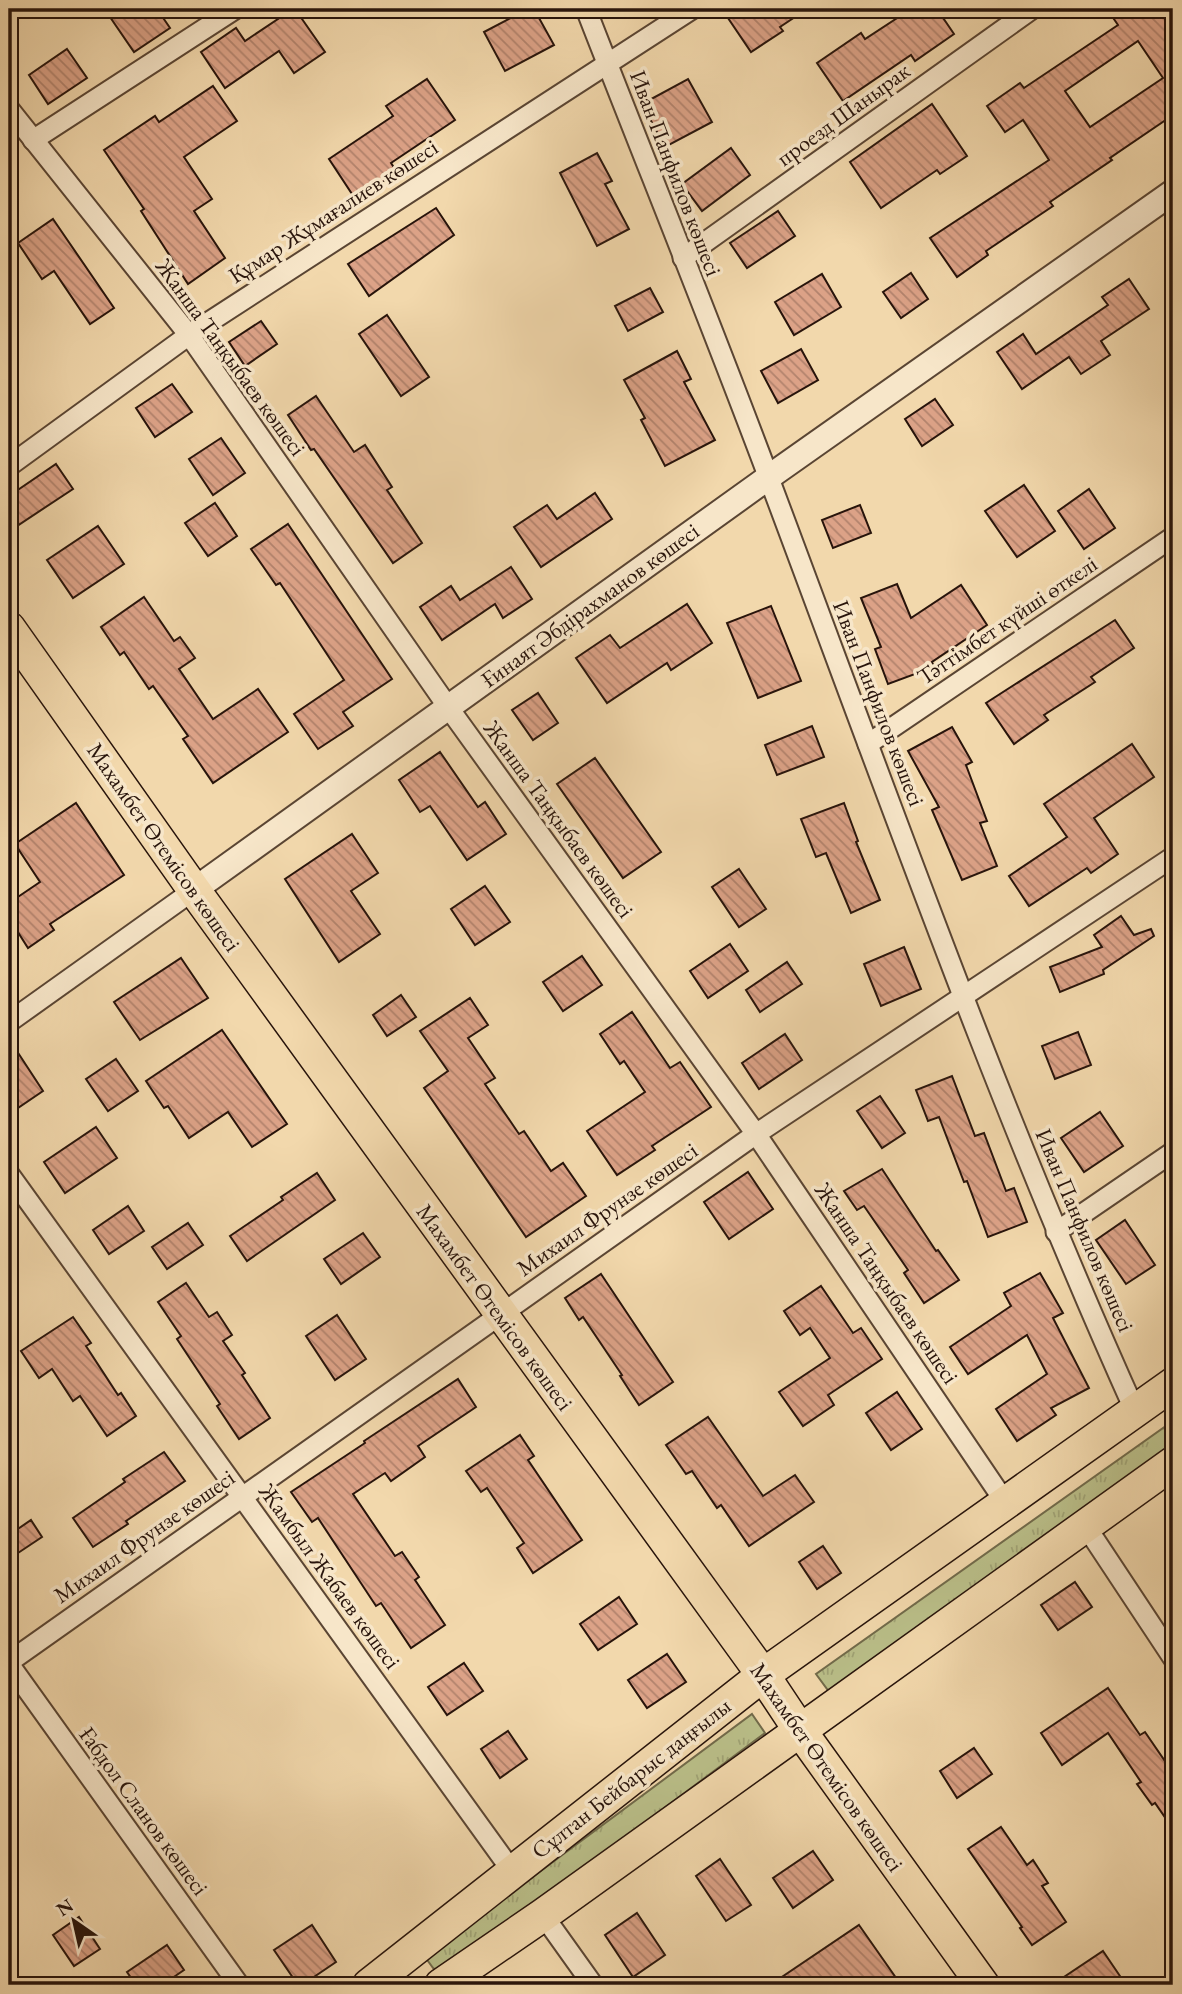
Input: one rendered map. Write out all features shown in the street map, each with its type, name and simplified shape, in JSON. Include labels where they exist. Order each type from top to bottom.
[{"type":"main road","name":"Махамбет Өтемісов көшесі","points":[[9,628],[194,890],[763,1675],[983,1985]]},
{"type":"main road","name":"Сұлтан Бейбарыс даңғылы","points":[[369,1985],[763,1675],[1173,1384]]},
{"type":"main road","points":[[441,1985],[543,1915],[1173,1462]]},
{"type":"street","points":[[33,140],[235,9]]},
{"type":"street","name":"Иван Панфилов көшесі","points":[[586,9],[769,477],[963,996],[1056,1232],[1135,1410]]},
{"type":"street","name":"Құмар Жұмағалиев көшесі","points":[[9,466],[189,335],[606,62],[692,9]]},
{"type":"street","name":"проезд Шанырак","points":[[683,258],[1032,9]]},
{"type":"street","name":"Жанша Таңқыбаев көшесі","points":[[9,109],[189,335],[448,707],[756,1134],[1005,1502]]},
{"type":"street","name":"Ғинаят Әбдірахманов көшесі","points":[[9,1022],[769,477],[1173,192]]},
{"type":"street","name":"Тәттімбет күйші өткелі","points":[[868,744],[1173,537]]},
{"type":"street","name":"Михаил Фрунзе көшесі","points":[[9,1663],[756,1134],[1173,857]]},
{"type":"street","points":[[1056,1232],[1173,1152]]},
{"type":"street","name":"Жамбыл Жабаев көшесі","points":[[9,1174],[512,1871]]},
{"type":"street","points":[[1085,1525],[1173,1658]]},
{"type":"street","name":"Ғабдол Сланов көшесі","points":[[9,1663],[239,1985]]},
{"type":"street","points":[[543,1915],[593,1985]]},
{"type":"green space","points":[[1173,1421],[1173,1450],[830,1693],[816,1674]]},
{"type":"green space","points":[[752,1714],[765,1733],[439,1976],[425,1957]]},
{"type":"building","points":[[122,9],[157,9],[170,28],[134,52],[110,17]]},
{"type":"building","points":[[293,9],[325,52],[294,73],[279,51],[225,88],[201,52],[236,28],[245,41]]},
{"type":"building","points":[[528,9],[534,9],[554,45],[505,71],[484,32]]},
{"type":"building","points":[[742,9],[807,9],[780,27],[783,31],[751,52],[728,18]]},
{"type":"building","points":[[911,9],[937,9],[954,34],[915,61],[911,55],[843,101],[817,63],[861,33],[865,39]]},
{"type":"building","points":[[1107,9],[1162,9],[1173,26],[1173,115],[1050,202],[1053,206],[986,251],[988,255],[957,277],[930,238],[1049,160],[1023,120],[1005,132],[987,106],[1020,83],[1024,88],[1118,25]],"holes":[[[1138,41],[1163,78],[1090,127],[1065,91]]]},
{"type":"building","points":[[67,49],[87,78],[48,104],[29,75]]},
{"type":"building","points":[[427,79],[455,120],[391,163],[397,172],[356,200],[329,159],[393,116],[386,106]]},
{"type":"building","points":[[688,79],[712,122],[665,147],[642,104]]},
{"type":"building","points":[[213,86],[237,121],[184,157],[212,199],[194,211],[225,258],[188,284],[141,211],[144,209],[104,150],[155,116],[159,122]]},
{"type":"building","points":[[932,104],[967,156],[940,174],[937,170],[881,208],[850,162]]},
{"type":"building","points":[[731,148],[750,175],[702,211],[682,184]]},
{"type":"building","points":[[597,153],[612,181],[605,184],[629,229],[597,246],[560,173]]},
{"type":"building","points":[[436,208],[454,235],[369,296],[348,264]]},
{"type":"building","points":[[778,211],[795,236],[747,268],[730,243]]},
{"type":"building","points":[[53,219],[114,308],[90,324],[54,271],[42,279],[18,243]]},
{"type":"building","points":[[911,273],[928,299],[901,318],[883,292]]},
{"type":"building","points":[[822,274],[841,307],[794,335],[775,302]]},
{"type":"building","points":[[1129,279],[1149,309],[1101,341],[1110,355],[1081,374],[1069,357],[1022,389],[997,352],[1023,334],[1036,354],[1108,305],[1102,297]]},
{"type":"building","points":[[650,288],[663,312],[628,331],[615,306]]},
{"type":"building","points":[[387,315],[429,377],[401,396],[359,334]]},
{"type":"building","points":[[261,321],[277,344],[245,366],[229,342]]},
{"type":"building","points":[[801,349],[818,380],[778,403],[761,371]]},
{"type":"building","points":[[677,351],[691,379],[684,382],[715,440],[665,466],[641,420],[645,418],[624,380]]},
{"type":"building","points":[[172,384],[192,412],[155,437],[136,408]]},
{"type":"building","points":[[316,396],[354,452],[365,445],[392,487],[387,490],[422,543],[393,563],[288,415]]},
{"type":"building","points":[[935,399],[953,425],[922,446],[905,419]]},
{"type":"building","points":[[221,438],[245,473],[213,495],[189,459]]},
{"type":"building","points":[[56,464],[73,489],[17,526],[9,514],[9,496]]},
{"type":"building","points":[[1024,485],[1055,531],[1017,557],[985,511]]},
{"type":"building","points":[[1089,489],[1115,528],[1084,549],[1058,511]]},
{"type":"building","points":[[595,493],[612,519],[541,567],[514,527],[547,505],[557,519]]},
{"type":"building","points":[[215,503],[237,536],[208,556],[185,523]]},
{"type":"building","points":[[860,505],[871,533],[833,548],[822,520]]},
{"type":"building","points":[[288,524],[392,679],[343,712],[353,726],[318,749],[294,714],[344,680],[280,583],[276,585],[251,549]]},
{"type":"building","points":[[98,526],[124,564],[73,598],[47,560]]},
{"type":"building","points":[[511,567],[532,599],[503,618],[495,604],[442,640],[420,607],[451,586],[460,600]]},
{"type":"building","points":[[897,584],[911,618],[961,585],[987,625],[932,662],[934,667],[888,684],[875,649],[881,647],[861,598]]},
{"type":"building","points":[[144,597],[174,641],[180,637],[195,658],[179,669],[213,719],[258,689],[288,732],[213,783],[183,739],[188,736],[153,686],[149,689],[124,652],[120,655],[101,627]]},
{"type":"building","points":[[687,604],[712,643],[671,670],[667,663],[607,703],[576,658],[610,635],[620,648]]},
{"type":"building","points":[[771,606],[801,681],[758,698],[727,623]]},
{"type":"building","points":[[1115,620],[1134,648],[1091,677],[1095,682],[1044,715],[1048,720],[1014,744],[986,703]]},
{"type":"building","points":[[538,693],[558,723],[533,740],[512,710]]},
{"type":"building","points":[[812,726],[824,757],[777,775],[765,745]]},
{"type":"building","points":[[952,727],[972,762],[966,765],[987,821],[980,823],[997,866],[962,880],[932,810],[939,807],[908,751]]},
{"type":"building","points":[[1132,744],[1154,777],[1094,818],[1118,854],[1091,873],[1087,868],[1029,906],[1009,876],[1067,837],[1044,804]]},
{"type":"building","points":[[440,752],[478,807],[485,802],[506,834],[467,860],[430,806],[420,812],[399,780]]},
{"type":"building","points":[[595,758],[661,852],[623,878],[557,784]]},
{"type":"building","points":[[76,803],[124,875],[50,924],[54,930],[28,948],[9,918],[9,903],[40,882],[15,844]]},
{"type":"building","points":[[844,803],[858,841],[856,842],[880,900],[851,913],[826,853],[816,857],[801,819]]},
{"type":"building","points":[[352,834],[378,873],[351,891],[380,934],[339,962],[285,879]]},
{"type":"building","points":[[739,869],[766,909],[739,927],[712,887]]},
{"type":"building","points":[[485,886],[510,922],[475,945],[451,909]]},
{"type":"building","points":[[1121,916],[1134,935],[1151,929],[1154,936],[1103,970],[1104,974],[1060,992],[1050,967],[1102,947],[1094,935]]},
{"type":"building","points":[[730,944],[748,971],[708,998],[690,971]]},
{"type":"building","points":[[904,947],[921,989],[881,1006],[864,964]]},
{"type":"building","points":[[582,956],[602,985],[563,1011],[543,982]]},
{"type":"building","points":[[181,958],[208,998],[140,1040],[114,1002]]},
{"type":"building","points":[[787,962],[802,984],[760,1012],[746,990]]},
{"type":"building","points":[[401,995],[416,1017],[387,1036],[373,1015]]},
{"type":"building","points":[[470,998],[488,1025],[468,1038],[495,1078],[485,1084],[519,1134],[524,1131],[551,1171],[563,1163],[586,1196],[526,1237],[424,1088],[448,1071],[420,1031]]},
{"type":"building","points":[[632,1012],[670,1068],[680,1062],[711,1107],[652,1146],[655,1150],[617,1175],[587,1131],[645,1092],[624,1061],[620,1064],[600,1034]]},
{"type":"building","points":[[222,1030],[287,1124],[252,1147],[228,1112],[189,1138],[168,1106],[164,1108],[146,1081]]},
{"type":"building","points":[[1078,1032],[1091,1065],[1055,1079],[1042,1046]]},
{"type":"building","points":[[785,1034],[802,1060],[759,1089],[742,1063]]},
{"type":"building","points":[[9,1039],[43,1091],[9,1114]]},
{"type":"building","points":[[116,1059],[138,1091],[108,1111],[86,1079]]},
{"type":"building","points":[[952,1076],[975,1136],[984,1133],[1006,1191],[1014,1188],[1027,1222],[988,1237],[939,1117],[928,1121],[916,1090]]},
{"type":"building","points":[[880,1096],[905,1133],[882,1148],[857,1111]]},
{"type":"building","points":[[1100,1112],[1123,1146],[1084,1172],[1061,1138]]},
{"type":"building","points":[[96,1127],[117,1158],[65,1193],[44,1162]]},
{"type":"building","points":[[882,1169],[936,1251],[938,1250],[959,1280],[924,1303],[904,1273],[908,1270],[864,1206],[857,1210],[844,1191]]},
{"type":"building","points":[[748,1172],[773,1209],[729,1239],[704,1202]]},
{"type":"building","points":[[317,1173],[335,1200],[247,1261],[230,1236]]},
{"type":"building","points":[[128,1206],[144,1231],[109,1254],[93,1230]]},
{"type":"building","points":[[1125,1220],[1155,1265],[1126,1284],[1096,1240]]},
{"type":"building","points":[[188,1223],[203,1245],[167,1269],[152,1247]]},
{"type":"building","points":[[363,1233],[380,1257],[341,1284],[324,1259]]},
{"type":"building","points":[[1040,1273],[1063,1313],[1053,1318],[1089,1388],[1051,1408],[1056,1415],[1017,1441],[996,1409],[1047,1374],[1027,1335],[968,1374],[950,1347],[1011,1306],[1004,1293]]},
{"type":"building","points":[[601,1274],[673,1382],[639,1405],[583,1317],[579,1320],[565,1298]]},
{"type":"building","points":[[186,1283],[209,1317],[217,1312],[232,1335],[223,1341],[245,1373],[242,1375],[270,1418],[239,1439],[217,1406],[220,1404],[177,1339],[181,1336],[158,1302]]},
{"type":"building","points":[[821,1286],[853,1333],[861,1328],[882,1359],[828,1395],[834,1405],[803,1426],[779,1392],[830,1358],[810,1328],[800,1335],[784,1311]]},
{"type":"building","points":[[337,1315],[366,1359],[335,1380],[306,1336]]},
{"type":"building","points":[[73,1317],[91,1343],[86,1346],[118,1395],[121,1393],[136,1416],[107,1436],[80,1396],[73,1401],[52,1369],[39,1378],[21,1351]]},
{"type":"building","points":[[458,1379],[476,1407],[418,1446],[425,1457],[391,1481],[385,1473],[353,1494],[395,1556],[402,1552],[419,1577],[415,1580],[445,1625],[411,1648],[381,1603],[376,1606],[318,1518],[312,1522],[291,1492]]},
{"type":"building","points":[[897,1392],[922,1429],[891,1450],[866,1413]]},
{"type":"building","points":[[708,1417],[763,1496],[795,1475],[814,1502],[749,1546],[721,1505],[717,1508],[692,1471],[686,1474],[666,1445]]},
{"type":"building","points":[[520,1435],[534,1456],[528,1460],[582,1540],[533,1573],[517,1548],[524,1543],[487,1488],[481,1492],[466,1471]]},
{"type":"building","points":[[164,1452],[185,1481],[93,1547],[73,1518],[125,1482],[123,1479]]},
{"type":"building","points":[[31,1520],[42,1537],[9,1559],[9,1535]]},
{"type":"building","points":[[823,1546],[841,1573],[817,1589],[799,1562]]},
{"type":"building","points":[[1075,1582],[1092,1607],[1058,1630],[1041,1605]]},
{"type":"building","points":[[619,1597],[637,1624],[598,1650],[580,1624]]},
{"type":"building","points":[[667,1654],[686,1682],[647,1708],[628,1680]]},
{"type":"building","points":[[464,1663],[483,1691],[447,1715],[428,1687]]},
{"type":"building","points":[[1108,1688],[1140,1735],[1145,1732],[1167,1764],[1173,1760],[1173,1829],[1155,1803],[1152,1805],[1137,1784],[1141,1782],[1108,1733],[1062,1765],[1041,1733]]},
{"type":"building","points":[[508,1731],[527,1759],[500,1778],[481,1749]]},
{"type":"building","points":[[974,1748],[992,1774],[957,1798],[940,1771]]},
{"type":"building","points":[[1001,1827],[1027,1865],[1033,1860],[1048,1883],[1042,1886],[1066,1922],[1032,1945],[968,1849]]},
{"type":"building","points":[[813,1851],[833,1880],[793,1908],[773,1878]]},
{"type":"building","points":[[720,1859],[751,1905],[726,1921],[696,1876]]},
{"type":"building","points":[[637,1913],[665,1955],[633,1977],[605,1935]]},
{"type":"building","points":[[79,1917],[100,1949],[74,1966],[53,1935]]},
{"type":"building","points":[[312,1925],[336,1962],[298,1985],[274,1950]]},
{"type":"building","points":[[859,1925],[901,1985],[770,1985]]},
{"type":"building","points":[[167,1945],[184,1970],[162,1985],[136,1985],[127,1972]]},
{"type":"building","points":[[1103,1951],[1126,1985],[1052,1985]]}]
